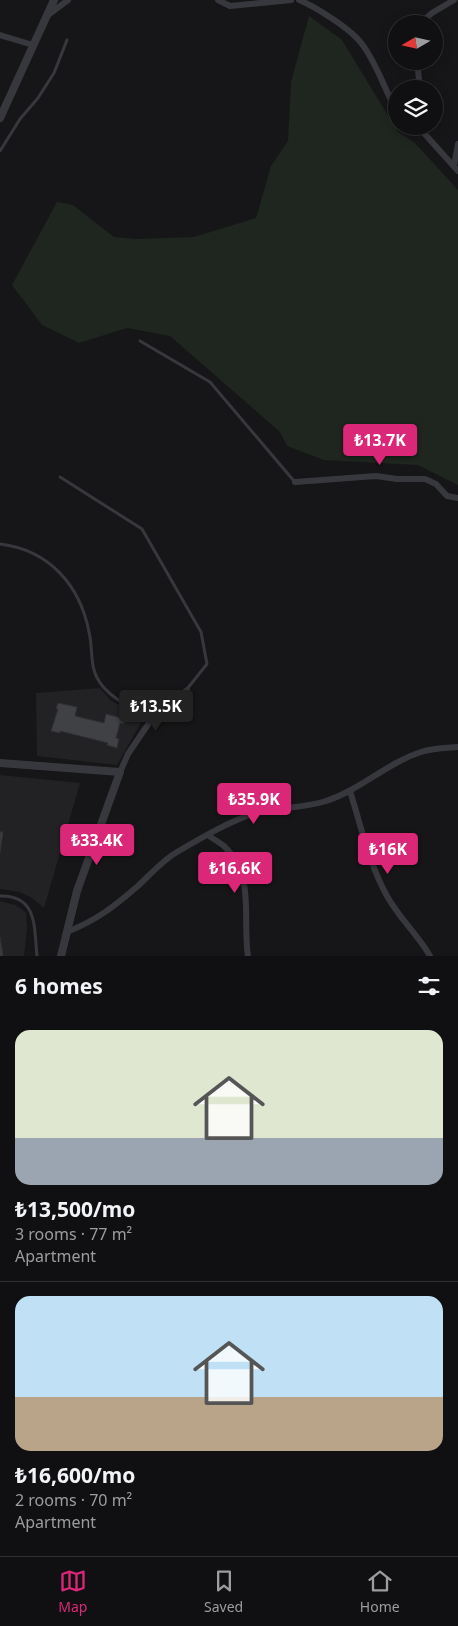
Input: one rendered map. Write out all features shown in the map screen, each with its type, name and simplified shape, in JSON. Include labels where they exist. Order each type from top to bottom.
[{"type":"street","points":[[0,118],[54,0]]},
{"type":"street","points":[[48,14],[68,0]]},
{"type":"street","points":[[218,0],[230,6],[291,0]]},
{"type":"street","points":[[299,0],[316,7],[361,42],[388,94]]},
{"type":"street","points":[[430,15],[454,0]]},
{"type":"street","points":[[0,35],[33,45]]},
{"type":"street","points":[[427,135],[456,168]]},
{"type":"street","points":[[456,168],[458,144]]},
{"type":"street","points":[[295,482],[376,476],[398,479],[425,479],[436,484],[447,496],[458,498]]},
{"type":"street","points":[[61,956],[76,891],[128,754],[153,718],[187,690]]},
{"type":"street","points":[[67,932],[89,923],[107,912],[174,854],[241,819],[278,808],[326,801],[350,791],[419,752],[438,748],[458,747]]},
{"type":"street","points":[[0,763],[120,772]]},
{"type":"street","points":[[350,791],[368,854],[377,877],[388,897],[430,956]]},
{"type":"street","points":[[208,835],[224,846],[234,858],[245,882],[247,909],[246,946],[248,956]]},
{"type":"lane","points":[[0,151],[20,118],[38,98],[54,73],[67,40]]},
{"type":"lane","points":[[140,341],[210,382],[295,482]]},
{"type":"lane","points":[[60,478],[142,529],[201,632],[207,664],[187,690]]},
{"type":"lane","points":[[0,544],[34,554],[55,566],[70,584],[85,612],[90,632],[94,670],[101,683],[112,695],[153,718]]},
{"type":"lane","points":[[0,896],[15,898],[27,904],[33,919],[37,956]]},
{"type":"shaded area","points":[[309,16],[342,40],[388,116],[388,135],[403,135],[414,142],[458,190],[458,485],[418,465],[324,460],[287,446],[280,432],[170,336],[127,328],[79,343],[42,325],[12,285],[57,202],[73,205],[114,237],[137,239],[194,237],[256,218],[271,166],[288,141],[291,82]]},
{"type":"shaded area","points":[[100,688],[111,701],[144,717],[117,765],[37,756],[36,693]]},
{"type":"shaded area","points":[[0,775],[80,783],[44,908],[32,898],[20,892],[0,889]]},
{"type":"shaded area","points":[[0,901],[15,905],[26,912],[27,929],[24,956],[0,956]]},
{"type":"building","points":[[58,703],[77,707],[75,716],[104,723],[106,714],[125,719],[124,724],[120,723],[116,738],[119,739],[117,748],[107,745],[108,743],[60,731],[60,733],[51,731]]},
{"type":"building","points":[[0,832],[3,832],[0,853]]},
{"type":"building","points":[[0,937],[3,956],[0,956]]}]
